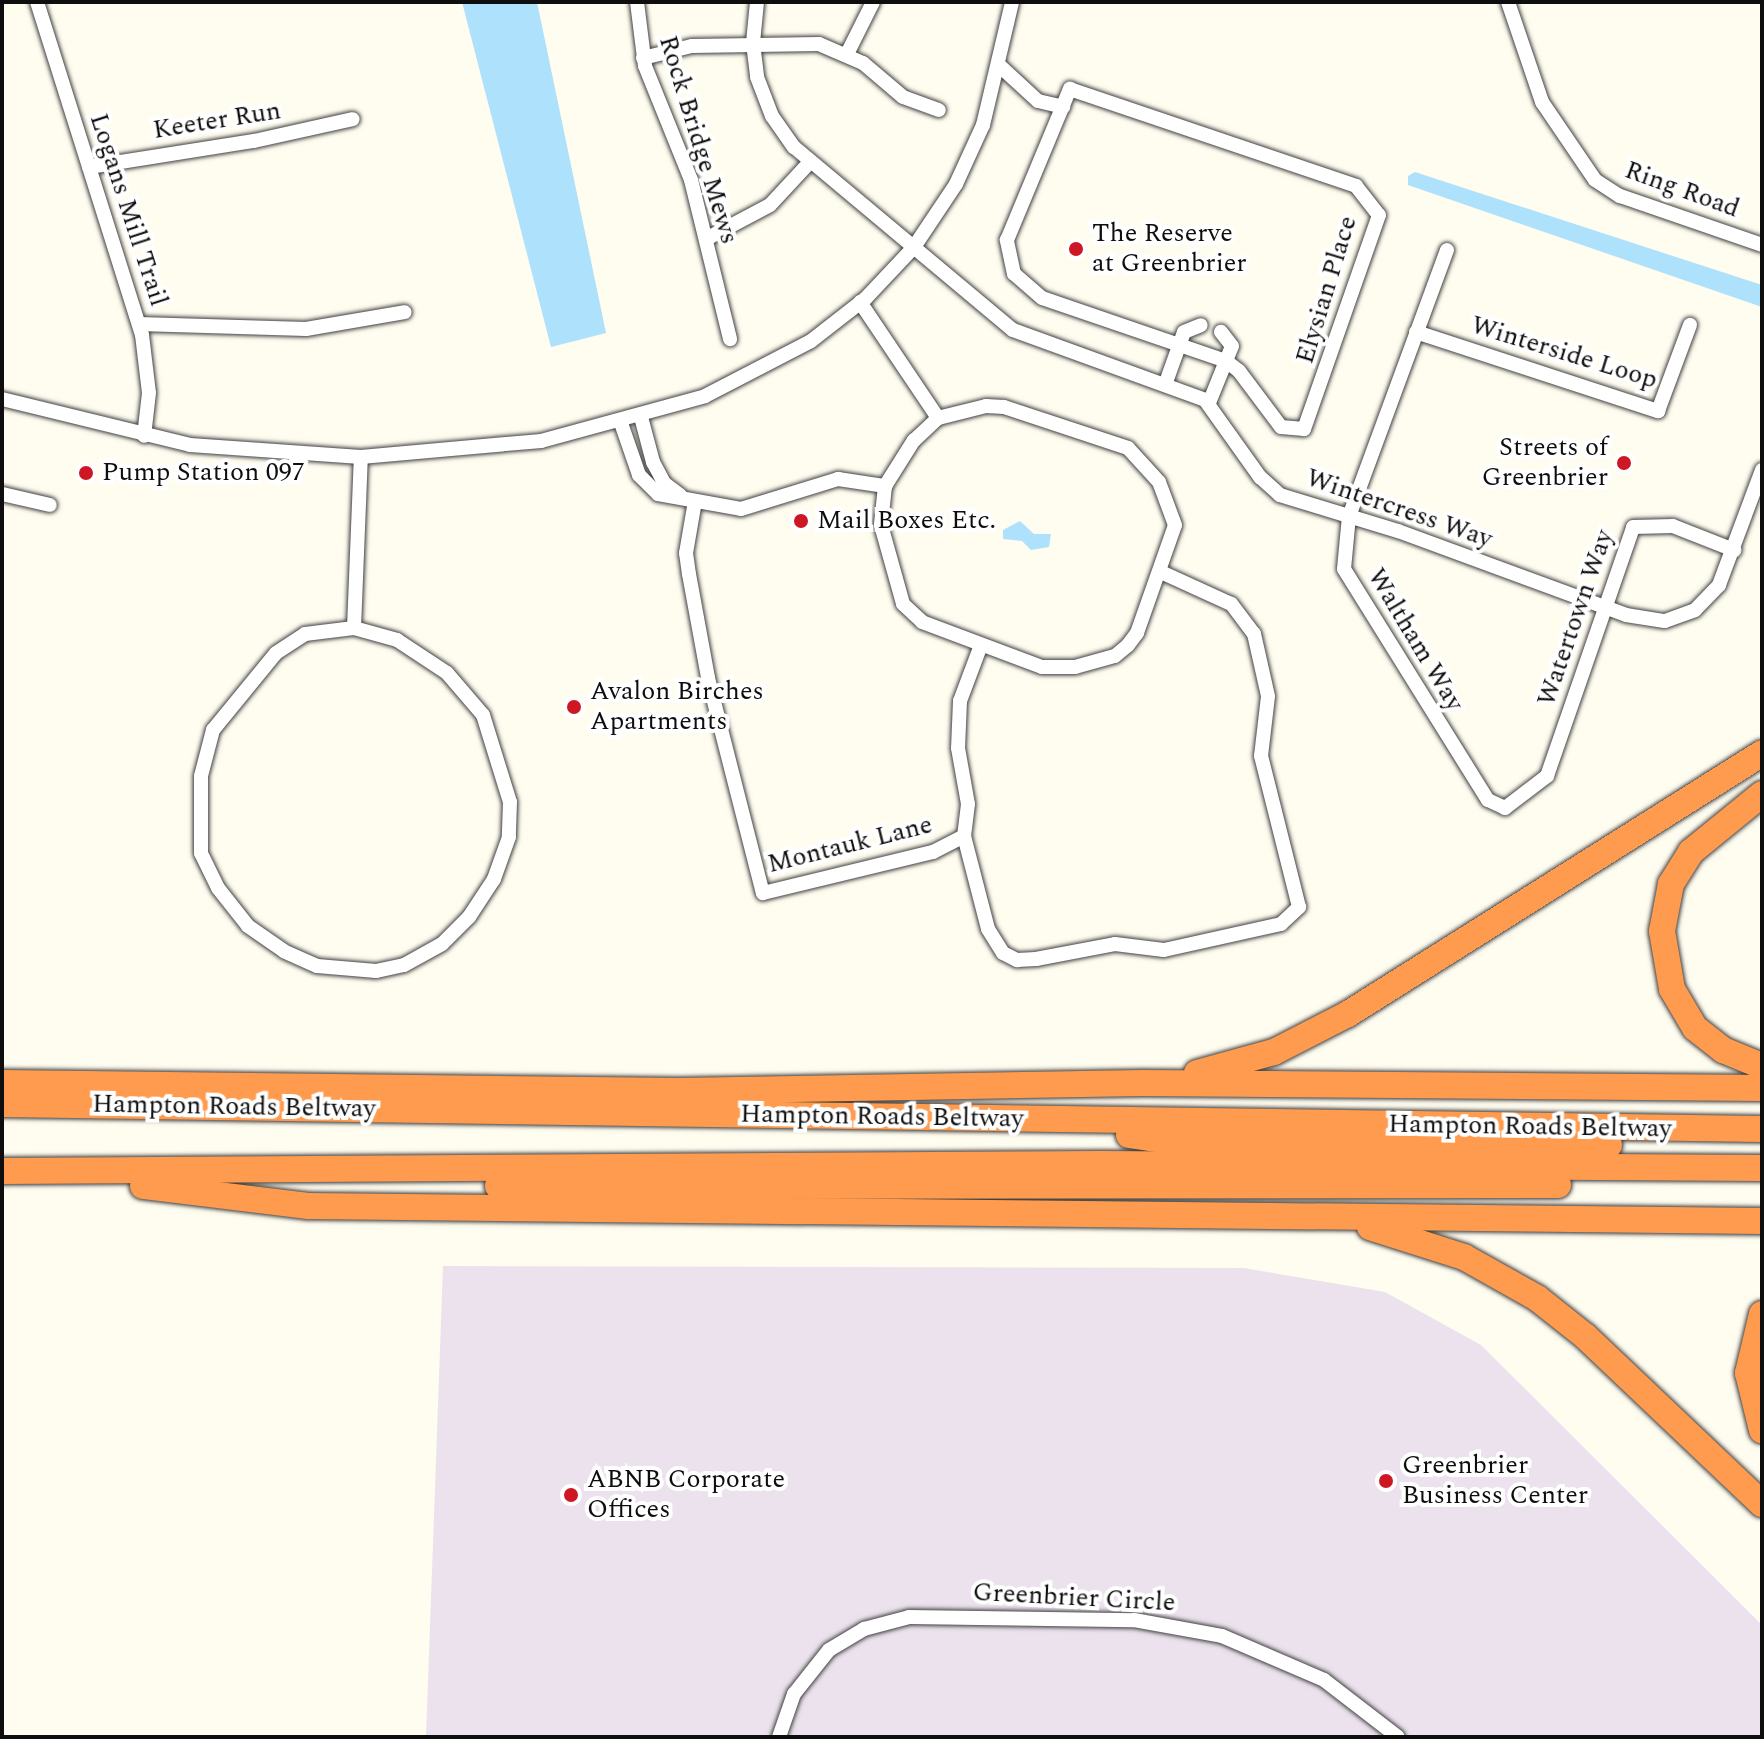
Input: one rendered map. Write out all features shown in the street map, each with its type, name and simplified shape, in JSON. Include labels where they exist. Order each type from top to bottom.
[{"type":"highway","points":[[1095,1084],[1201,1073],[1310,1035],[1762,753]]},
{"type":"highway","points":[[1762,794],[1691,852],[1671,884],[1662,931],[1672,989],[1695,1028],[1723,1050],[1762,1066]]},
{"type":"highway","points":[[2,1083],[680,1091],[1095,1084],[1762,1088]]},
{"type":"highway","name":"Hampton Roads Beltway","points":[[2,1104],[1762,1129]]},
{"type":"highway","points":[[1030,1119],[1184,1141],[1762,1147]]},
{"type":"highway","points":[[2,1171],[1085,1164],[1762,1168]]},
{"type":"highway","points":[[143,1186],[308,1206],[1762,1221]]},
{"type":"highway","points":[[2,1187],[1762,1186]]},
{"type":"highway","points":[[1279,1215],[1401,1234],[1504,1278],[1585,1336],[1762,1504]]},
{"type":"highway","points":[[1762,1314],[1748,1373],[1762,1430]]},
{"type":"street","name":"Rock Bridge Mews","points":[[637,2],[643,58],[691,180],[730,339]]},
{"type":"street","points":[[757,2],[753,43],[767,105],[810,162],[1013,330],[1209,403],[1232,346],[1221,332]]},
{"type":"street","points":[[847,54],[873,2]]},
{"type":"street","points":[[2,399],[144,436],[246,452],[361,457],[505,447],[621,423],[705,396],[771,365],[860,302],[914,247],[968,161],[1001,67],[1012,2]]},
{"type":"street","name":"Ring Road","points":[[1508,2],[1542,102],[1595,180],[1620,196],[1762,245]]},
{"type":"street","name":"Logans Mill Trail","points":[[43,3],[89,167],[139,324],[148,377],[144,436]]},
{"type":"street","points":[[643,58],[692,46],[819,44],[847,54],[903,97],[939,110]]},
{"type":"street","points":[[1001,67],[1038,101],[1063,107]]},
{"type":"street","name":"Elysian Place","points":[[1070,89],[1356,186],[1379,215],[1304,429],[1281,427],[1239,371],[1226,361],[1179,344],[1042,298],[1014,274],[1007,240],[1070,89]]},
{"type":"street","name":"Keeter Run","points":[[89,167],[254,141],[353,119]]},
{"type":"street","points":[[706,239],[770,205],[810,162]]},
{"type":"street","name":"Waltham Way","points":[[1447,250],[1349,516],[1344,569],[1479,791],[1505,808]]},
{"type":"street","points":[[860,302],[938,418]]},
{"type":"street","points":[[139,324],[306,329],[405,312]]},
{"type":"street","points":[[1165,385],[1179,344],[1189,327],[1201,325]]},
{"type":"street","name":"Winterside Loop","points":[[1416,332],[1658,411],[1690,325]]},
{"type":"street","name":"Wintercress Way","points":[[1209,403],[1260,477],[1280,495],[1349,516],[1602,606],[1665,621],[1695,610],[1719,585],[1762,470]]},
{"type":"street","points":[[1004,407],[1128,448],[1143,458],[1171,504],[1175,525],[1137,633],[1115,656],[1057,669],[922,622],[903,604],[881,525],[885,486],[914,440],[938,418],[973,408],[1004,407]]},
{"type":"street","points":[[641,417],[664,483],[695,501]]},
{"type":"street","points":[[621,423],[647,486],[658,494],[741,509],[851,477],[885,486]]},
{"type":"street","points":[[354,628],[361,457]]},
{"type":"street","points":[[2,494],[50,505]]},
{"type":"street","name":"Montauk Lane","points":[[695,501],[686,553],[689,574],[708,678],[763,893],[933,852],[964,836]]},
{"type":"street","name":"Watertown Way","points":[[1505,808],[1539,786],[1550,769],[1602,606],[1633,527],[1673,526],[1734,550]]},
{"type":"street","points":[[981,645],[960,701],[957,723],[968,804],[964,836],[988,929],[1003,953],[1017,960],[1115,944],[1164,950],[1281,924],[1297,912],[1261,756],[1268,696],[1254,634],[1231,604],[1161,572]]},
{"type":"street","points":[[354,628],[397,640],[447,673],[483,715],[510,802],[509,837],[494,879],[469,917],[442,944],[404,965],[376,971],[317,966],[284,951],[248,926],[218,888],[201,853],[201,776],[213,730],[276,653],[305,634],[354,628]]},
{"type":"street","name":"Greenbrier Circle","points":[[779,1737],[794,1694],[829,1650],[864,1629],[909,1617],[1103,1618],[1208,1632],[1267,1652],[1324,1680],[1398,1737]]},
{"type":"shaded area","points":[[443,1266],[1244,1268],[1385,1292],[1481,1345],[1762,1625],[1762,1737],[426,1737]]},
{"type":"water","points":[[462,2],[537,2],[606,333],[551,347]]},
{"type":"water","points":[[1415,172],[1762,285],[1762,307],[1408,185],[1408,176]]},
{"type":"water","points":[[1020,521],[1034,534],[1051,534],[1049,547],[1031,550],[1022,541],[1003,539],[1003,530]]},
{"type":"place","name":"The Reserve at Greenbrier","points":[[1076,249]]},
{"type":"place","name":"Streets of Greenbrier","points":[[1624,463]]},
{"type":"place","name":"Pump Station 097","points":[[86,473]]},
{"type":"place","name":"Mail Boxes Etc.","points":[[801,521]]},
{"type":"place","name":"Avalon Birches Apartments","points":[[574,707]]},
{"type":"place","name":"Greenbrier Business Center","points":[[1386,1481]]},
{"type":"place","name":"ABNB Corporate Offices","points":[[571,1495]]}]
